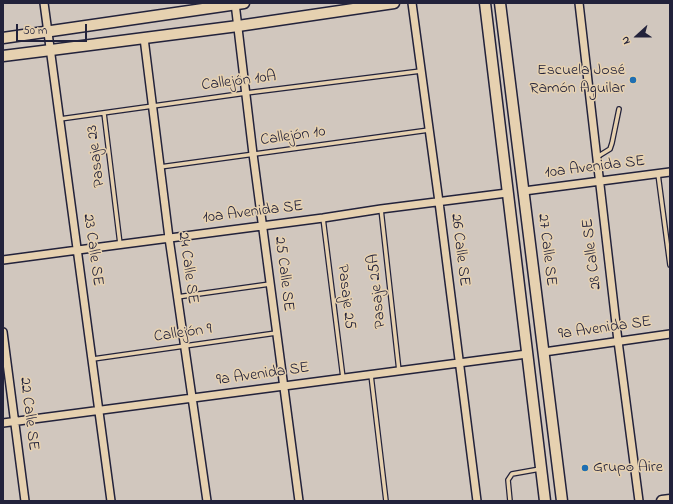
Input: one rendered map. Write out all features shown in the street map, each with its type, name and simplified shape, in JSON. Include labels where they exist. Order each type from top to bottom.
[{"type":"main road","points":[[3,38],[238,3]]},
{"type":"main road","points":[[3,56],[238,26],[394,3]]},
{"type":"main road","name":"27 Calle SE","points":[[484,3],[545,501]]},
{"type":"main road","name":"27 Calle SE","points":[[500,3],[562,501]]},
{"type":"main road","points":[[662,501],[670,500]]},
{"type":"street","name":"23 Calle SE","points":[[44,3],[111,501]]},
{"type":"street","name":"25 Calle SE","points":[[238,3],[238,26],[253,154],[299,501]]},
{"type":"street","name":"26 Calle SE","points":[[412,3],[477,501]]},
{"type":"street","name":"28 Calle SE","points":[[579,3],[618,341],[639,501]]},
{"type":"street","name":"24 Calle SE","points":[[144,38],[177,297],[207,501]]},
{"type":"street","name":"10a Avenida SE","points":[[524,191],[670,172]]},
{"type":"street","name":"10a Avenida SE","points":[[3,260],[507,193]]},
{"type":"street","name":"22 Calle SE","points":[[3,332],[25,501]]},
{"type":"street","name":"9a Avenida SE","points":[[544,352],[670,334]]},
{"type":"street","name":"9a Avenida SE","points":[[3,423],[527,354]]},
{"type":"lane","name":"Callejón 10A","points":[[60,119],[153,105],[421,71]]},
{"type":"lane","points":[[597,157],[610,149],[619,109]]},
{"type":"lane","name":"Pasaje 23","points":[[104,113],[120,244]]},
{"type":"lane","name":"Callejón 10","points":[[160,167],[429,130]]},
{"type":"lane","points":[[658,174],[670,265]]},
{"type":"lane","name":"Pasaje 25A","points":[[381,209],[399,371]]},
{"type":"lane","name":"Pasaje 25","points":[[323,218],[343,378]]},
{"type":"lane","points":[[177,297],[270,284]]},
{"type":"lane","name":"Callejón 9","points":[[93,359],[276,333]]},
{"type":"lane","points":[[371,374],[386,501]]},
{"type":"lane","points":[[510,501],[508,480],[512,474],[541,469]]},
{"type":"place","name":"Escuela José Ramón Aguilar","points":[[633,80]]},
{"type":"place","name":"Grupo Aire","points":[[585,468]]}]
